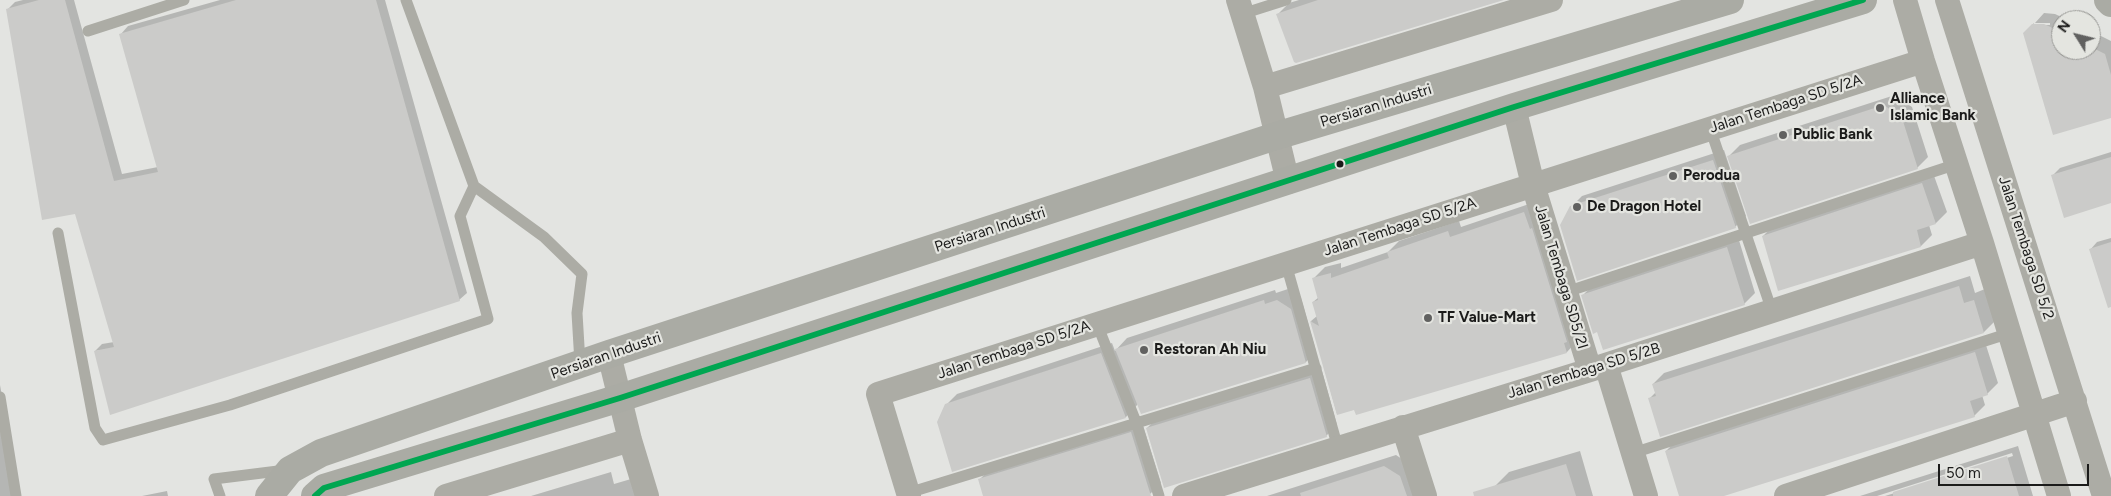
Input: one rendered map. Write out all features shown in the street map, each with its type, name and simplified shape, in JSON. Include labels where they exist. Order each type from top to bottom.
[{"type":"street","points":[[1265,87],[1551,0]]},
{"type":"street","name":"Persiaran Industri","points":[[269,496],[290,470],[321,453],[609,354],[1276,136],[1730,0]]},
{"type":"street","points":[[315,496],[324,488],[620,398],[1514,107],[1863,0]]},
{"type":"street","points":[[1905,0],[2010,333],[2059,496]]},
{"type":"street","name":"Jalan Tembaga SD 5/2","points":[[1947,0],[2104,496]]},
{"type":"street","points":[[2108,0],[2111,3]]},
{"type":"street","points":[[1240,7],[1265,87],[1288,182]]},
{"type":"street","name":"Jalan Tembaga SD 5/2A","points":[[909,494],[878,394],[1923,61]]},
{"type":"street","name":"Jalan Tembaga SD5/2I","points":[[1514,107],[1533,184],[1566,292],[1633,453],[1646,496]]},
{"type":"street","name":"Jalan Tembaga SD 5/2B","points":[[1184,496],[1598,368],[1982,244]]},
{"type":"street","points":[[609,354],[630,440],[647,496]]},
{"type":"street","points":[[1786,496],[2075,401]]},
{"type":"street","points":[[1403,427],[1425,496]]},
{"type":"street","points":[[446,496],[630,440]]},
{"type":"lane","points":[[88,31],[184,0]]},
{"type":"lane","points":[[406,0],[474,186],[544,236],[582,274],[577,313],[580,365]]},
{"type":"lane","points":[[1240,7],[1286,0]]},
{"type":"lane","points":[[1710,128],[1772,311]]},
{"type":"lane","points":[[1566,292],[1746,235],[1957,164]]},
{"type":"lane","points":[[58,233],[95,428],[103,440],[230,405],[488,319],[460,216],[474,186]]},
{"type":"lane","points":[[1286,264],[1338,448]]},
{"type":"lane","points":[[1098,324],[1136,422],[1159,496]]},
{"type":"lane","points":[[1633,453],[2010,333]]},
{"type":"lane","points":[[909,494],[1136,422],[1316,368]]},
{"type":"lane","points":[[0,397],[16,496]]},
{"type":"lane","points":[[220,496],[214,479],[290,470]]},
{"type":"building","points":[[39,0],[65,0],[114,181],[158,172],[119,34],[236,0],[376,0],[460,301],[110,415],[94,351],[114,347],[75,214],[42,220],[6,9]]},
{"type":"building","points":[[1318,0],[1504,0],[1296,63],[1276,14]]},
{"type":"building","points":[[2032,24],[2044,24],[2051,27],[2051,60],[2101,60],[2101,52],[2105,54],[2111,75],[2111,118],[2053,135],[2023,33]]},
{"type":"building","points":[[1884,105],[1902,118],[1918,169],[1750,224],[1727,156]]},
{"type":"building","points":[[2111,157],[2111,203],[2064,218],[2051,175]]},
{"type":"building","points":[[1713,160],[1736,228],[1577,281],[1560,225],[1570,206]]},
{"type":"building","points":[[1922,183],[1936,224],[1917,230],[1921,247],[1778,291],[1762,236]]},
{"type":"building","points":[[1524,212],[1530,229],[1532,228],[1567,342],[1564,343],[1567,353],[1356,415],[1354,410],[1337,415],[1310,321],[1319,326],[1312,302],[1318,300],[1312,278],[1331,273],[1331,278],[1389,258],[1387,252],[1448,231],[1450,237]]},
{"type":"building","points":[[2111,242],[2111,307],[2108,308],[2089,249]]},
{"type":"building","points":[[1727,247],[1745,305],[1603,350],[1597,332],[1593,334],[1581,295]]},
{"type":"building","points":[[1959,286],[1964,303],[1974,300],[1984,333],[1660,437],[1648,398],[1656,396],[1652,384]]},
{"type":"building","points":[[1264,300],[1265,304],[1277,300],[1291,309],[1306,363],[1141,414],[1115,349]]},
{"type":"building","points":[[1975,352],[1988,395],[1970,401],[1975,417],[1724,496],[1679,496],[1665,451]]},
{"type":"building","points":[[1101,353],[1126,418],[952,472],[937,422],[945,404]]},
{"type":"building","points":[[1310,378],[1327,437],[1164,488],[1146,428]]},
{"type":"building","points":[[1131,432],[1151,496],[983,496],[978,479]]},
{"type":"building","points":[[2007,456],[2019,496],[1893,496],[1893,492]]},
{"type":"building","points":[[1566,464],[1576,496],[1474,496],[1473,492]]},
{"type":"building","points":[[1384,466],[1400,476],[1407,496],[1301,496],[1300,493]]},
{"type":"transit line","points":[[315,496],[324,488],[620,398],[1514,107],[1863,0]]},
{"type":"place","name":"Alliance Islamic Bank","points":[[1880,108]]},
{"type":"place","name":"Public Bank","points":[[1783,135]]},
{"type":"place","name":"Perodua","points":[[1673,176]]},
{"type":"place","name":"De Dragon Hotel","points":[[1577,207]]},
{"type":"place","name":"TF Value-Mart","points":[[1428,318]]},
{"type":"place","name":"Restoran Ah Niu","points":[[1144,350]]}]
